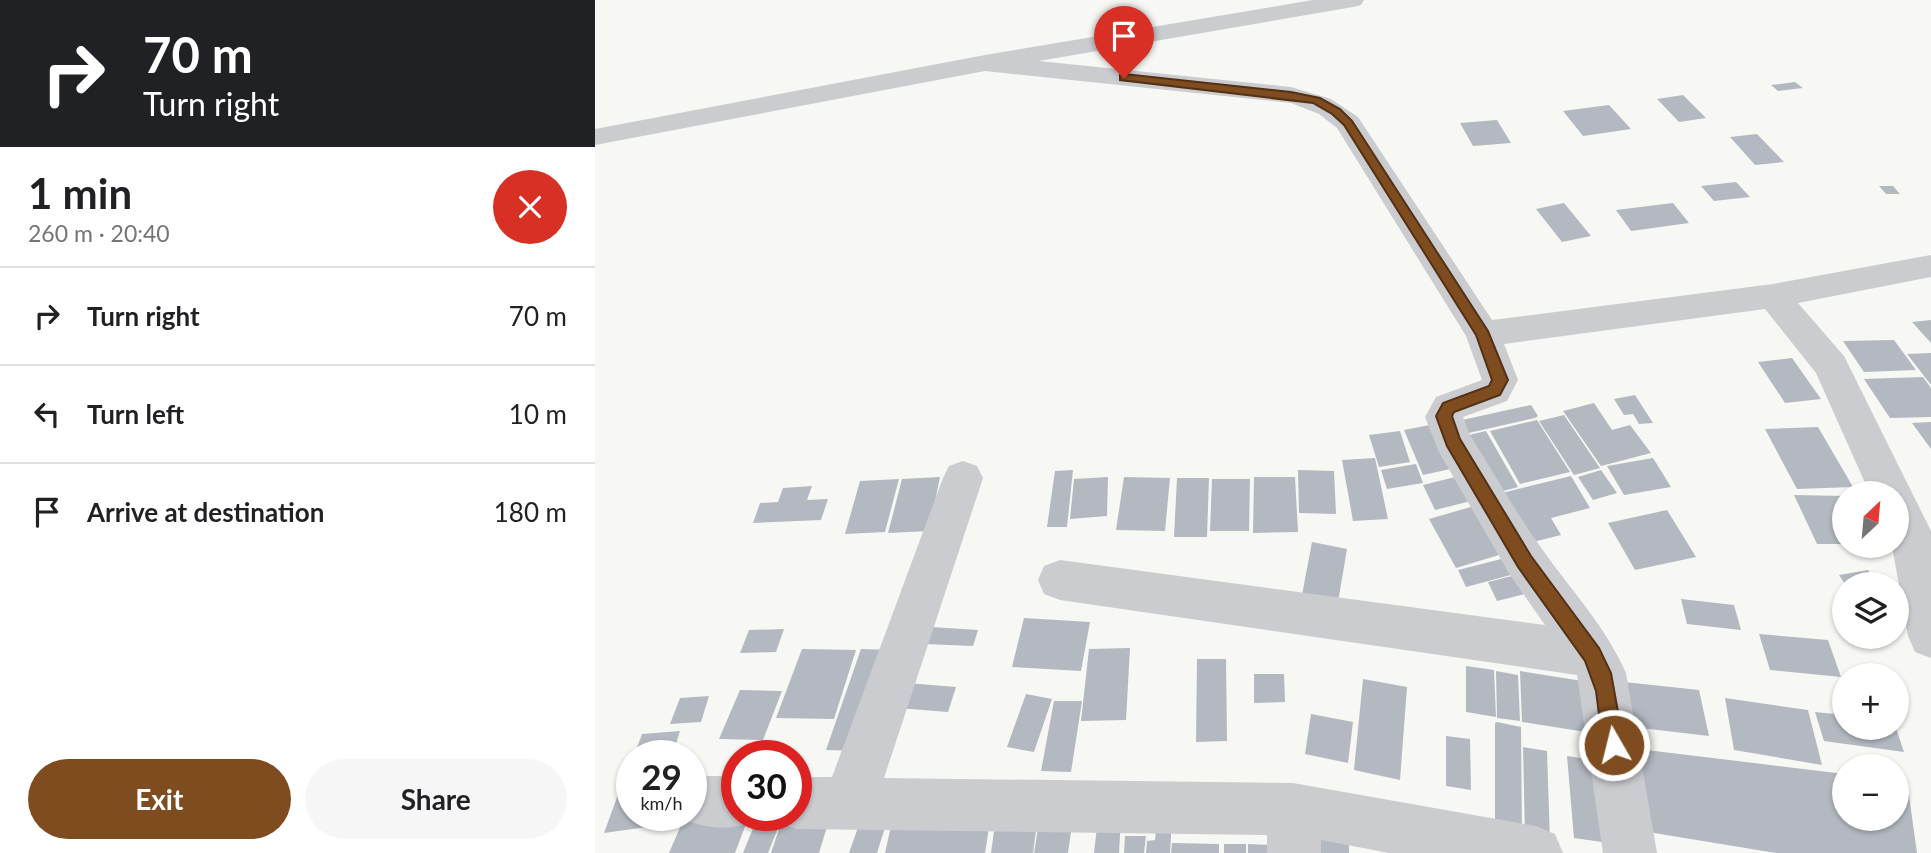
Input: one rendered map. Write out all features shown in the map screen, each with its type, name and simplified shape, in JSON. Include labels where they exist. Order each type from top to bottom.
[{"type":"street","points":[[595,137],[985,63],[1353,0]]},
{"type":"street","points":[[985,63],[1291,95],[1316,101],[1336,111],[1348,123],[1483,334],[1500,380],[1494,391],[1449,407],[1444,416],[1453,441],[1525,561],[1592,654],[1602,673],[1630,853]]},
{"type":"street","points":[[1483,334],[1773,296],[1931,266]]},
{"type":"street","points":[[1773,296],[1831,366],[1885,481]]},
{"type":"street","points":[[849,803],[963,478]]},
{"type":"street","points":[[1913,523],[1931,636]]},
{"type":"street","points":[[1060,580],[1592,654]]},
{"type":"street","points":[[812,803],[849,803],[1294,831],[1536,853]]},
{"type":"building","points":[[1795,82],[1803,88],[1778,91],[1771,85]]},
{"type":"building","points":[[1683,95],[1706,118],[1679,122],[1657,99]]},
{"type":"building","points":[[1609,105],[1631,129],[1583,136],[1563,111]]},
{"type":"building","points":[[1497,120],[1511,143],[1473,146],[1460,123]]},
{"type":"building","points":[[1757,134],[1784,162],[1755,165],[1730,137]]},
{"type":"building","points":[[1736,182],[1750,197],[1714,201],[1701,186]]},
{"type":"building","points":[[1879,186],[1893,186],[1900,194],[1886,194]]},
{"type":"building","points":[[1564,203],[1591,236],[1562,242],[1536,209]]},
{"type":"building","points":[[1673,203],[1689,223],[1631,231],[1616,210]]},
{"type":"building","points":[[1931,320],[1931,343],[1912,322]]},
{"type":"building","points":[[1894,340],[1916,370],[1864,372],[1843,341]]},
{"type":"building","points":[[1931,353],[1931,385],[1907,354]]},
{"type":"building","points":[[1792,358],[1821,399],[1785,403],[1758,362]]},
{"type":"building","points":[[1923,377],[1931,388],[1931,417],[1890,418],[1864,379]]},
{"type":"building","points":[[1635,395],[1653,423],[1639,424],[1633,414],[1624,415],[1614,399]]},
{"type":"building","points":[[1594,403],[1612,430],[1630,425],[1651,453],[1601,466],[1563,411]]},
{"type":"building","points":[[1531,405],[1538,416],[1535,418],[1460,435],[1453,422]]},
{"type":"building","points":[[1564,415],[1600,468],[1574,475],[1539,421]]},
{"type":"building","points":[[1537,420],[1570,472],[1520,484],[1490,431]]},
{"type":"building","points":[[1931,422],[1931,449],[1912,423]]},
{"type":"building","points":[[1435,424],[1455,468],[1423,475],[1404,430]]},
{"type":"building","points":[[1818,427],[1850,481],[1832,481],[1832,488],[1797,489],[1765,429]]},
{"type":"building","points":[[1400,431],[1410,462],[1379,467],[1369,435]]},
{"type":"building","points":[[1486,431],[1518,487],[1492,494],[1460,437]]},
{"type":"building","points":[[1375,458],[1388,519],[1353,521],[1342,460]]},
{"type":"building","points":[[1653,458],[1671,487],[1624,495],[1607,466]]},
{"type":"building","points":[[1416,464],[1423,483],[1387,489],[1381,470]]},
{"type":"building","points":[[1073,470],[1067,527],[1047,527],[1055,471]]},
{"type":"building","points":[[1298,470],[1334,471],[1336,514],[1299,513]]},
{"type":"building","points":[[1601,470],[1617,493],[1593,500],[1578,477]]},
{"type":"building","points":[[1459,476],[1471,501],[1435,510],[1423,485]]},
{"type":"building","points":[[1571,476],[1590,508],[1551,518],[1561,535],[1521,545],[1494,495]]},
{"type":"building","points":[[940,477],[929,531],[888,533],[902,479]]},
{"type":"building","points":[[1108,477],[1107,516],[1070,519],[1074,479]]},
{"type":"building","points":[[1124,477],[1170,478],[1165,531],[1116,530]]},
{"type":"building","points":[[1254,477],[1295,477],[1298,532],[1253,533]]},
{"type":"building","points":[[1177,478],[1209,478],[1207,537],[1174,537]]},
{"type":"building","points":[[899,479],[885,532],[845,534],[860,481]]},
{"type":"building","points":[[1212,479],[1250,479],[1249,531],[1210,531]]},
{"type":"building","points":[[812,486],[807,500],[828,499],[821,520],[753,523],[760,503],[778,502],[783,488]]},
{"type":"building","points":[[1794,495],[1832,496],[1832,544],[1817,544]]},
{"type":"building","points":[[1481,504],[1509,552],[1456,568],[1429,519]]},
{"type":"building","points":[[1667,510],[1696,557],[1635,570],[1608,523]]},
{"type":"building","points":[[1312,542],[1347,549],[1338,602],[1302,595]]},
{"type":"building","points":[[1509,557],[1518,573],[1466,587],[1458,570]]},
{"type":"building","points":[[1520,574],[1529,593],[1497,601],[1488,582]]},
{"type":"building","points":[[1681,599],[1734,605],[1741,630],[1687,624]]},
{"type":"building","points":[[1024,618],[1090,622],[1081,671],[1012,667]]},
{"type":"building","points":[[931,627],[978,630],[973,646],[925,644]]},
{"type":"building","points":[[784,629],[776,652],[740,653],[749,630]]},
{"type":"building","points":[[1759,634],[1828,640],[1836,663],[1832,663],[1832,676],[1770,670]]},
{"type":"building","points":[[1130,648],[1126,720],[1081,721],[1089,649]]},
{"type":"building","points":[[802,649],[856,650],[834,719],[776,718]]},
{"type":"building","points":[[861,649],[893,650],[861,751],[826,750]]},
{"type":"building","points":[[1197,659],[1226,659],[1227,741],[1196,742]]},
{"type":"building","points":[[1466,666],[1494,670],[1496,717],[1466,712]]},
{"type":"building","points":[[1496,671],[1518,675],[1520,721],[1497,718]]},
{"type":"building","points":[[1520,671],[1595,683],[1599,734],[1522,722]]},
{"type":"building","points":[[1254,674],[1284,674],[1285,702],[1254,703]]},
{"type":"building","points":[[1363,679],[1407,687],[1400,780],[1354,770]]},
{"type":"building","points":[[1624,682],[1699,690],[1709,736],[1632,727]]},
{"type":"building","points":[[907,683],[956,687],[948,712],[898,708]]},
{"type":"building","points":[[740,690],[782,691],[763,740],[719,739]]},
{"type":"building","points":[[1026,694],[1052,699],[1034,752],[1007,747]]},
{"type":"building","points":[[709,696],[701,722],[670,724],[680,698]]},
{"type":"building","points":[[1725,698],[1808,710],[1822,765],[1734,750]]},
{"type":"building","points":[[1054,701],[1082,701],[1071,772],[1041,771]]},
{"type":"building","points":[[1815,712],[1832,714],[1832,740],[1900,740],[1904,752],[1824,741]]},
{"type":"building","points":[[1311,714],[1353,722],[1348,763],[1305,754]]},
{"type":"building","points":[[1497,722],[1521,727],[1522,834],[1495,829]]},
{"type":"building","points":[[680,731],[677,740],[640,740],[642,734]]},
{"type":"building","points":[[1446,736],[1470,739],[1471,790],[1446,786]]},
{"type":"building","points":[[1523,747],[1547,751],[1550,841],[1525,836]]},
{"type":"building","points":[[1638,749],[1832,772],[1832,831],[1909,831],[1909,795],[1917,853],[1776,853],[1648,832]]},
{"type":"building","points":[[1567,756],[1600,761],[1609,843],[1574,838]]},
{"type":"building","points":[[616,800],[616,831],[618,831],[604,833]]},
{"type":"building","points":[[1041,810],[1074,811],[1068,853],[1034,853]]},
{"type":"building","points":[[991,815],[985,853],[885,853],[893,817]]},
{"type":"building","points":[[707,816],[721,816],[721,831],[743,831],[735,853],[669,853],[679,831],[707,831]]},
{"type":"building","points":[[862,816],[888,818],[877,853],[849,853]]},
{"type":"building","points":[[1038,816],[1033,853],[991,853],[996,817]]},
{"type":"building","points":[[812,817],[830,817],[819,853],[771,853],[778,831],[812,831]]},
{"type":"building","points":[[1121,817],[1119,853],[1094,853],[1098,818]]},
{"type":"building","points":[[1157,820],[1172,820],[1170,853],[1146,853],[1147,841],[1155,840]]},
{"type":"building","points":[[752,831],[777,831],[768,853],[743,853]]},
{"type":"building","points":[[1125,836],[1146,836],[1144,853],[1124,853]]},
{"type":"building","points":[[1301,837],[1349,841],[1349,853],[1301,853]]},
{"type":"building","points":[[1172,843],[1219,844],[1219,853],[1171,853]]},
{"type":"building","points":[[1224,844],[1246,844],[1246,853],[1224,853]]},
{"type":"building","points":[[1248,844],[1273,845],[1272,853],[1248,853]]},
{"type":"route","points":[[1124,78],[1291,95],[1316,101],[1336,111],[1348,123],[1483,334],[1500,380],[1494,391],[1449,407],[1444,416],[1453,441],[1525,561],[1580,636],[1602,673],[1614,745]]}]
